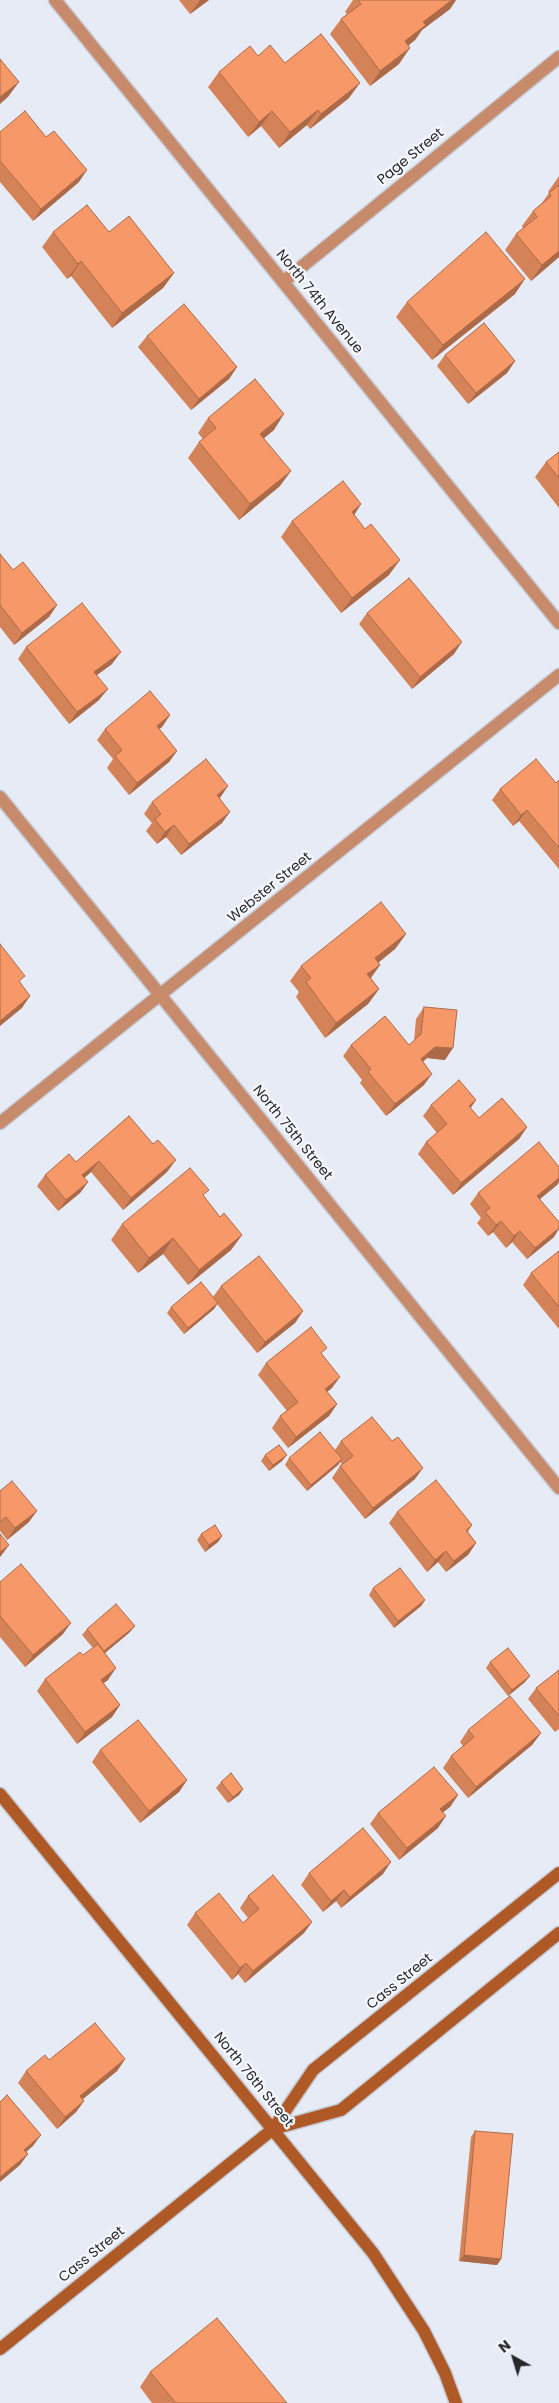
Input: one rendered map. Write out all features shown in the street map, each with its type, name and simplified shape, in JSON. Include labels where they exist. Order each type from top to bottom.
[{"type":"main road","name":"North 76th Street","points":[[0,1794],[361,2237],[394,2283],[428,2340],[448,2380],[456,2403]]},
{"type":"main road","name":"Cass Street","points":[[0,2349],[273,2128],[313,2070],[559,1872]]},
{"type":"main road","name":"Cass Street","points":[[273,2128],[340,2110],[559,1933]]},
{"type":"street","name":"North 74th Avenue","points":[[55,0],[559,623]]},
{"type":"street","name":"Page Street","points":[[283,282],[559,56]]},
{"type":"street","name":"Webster Street","points":[[0,1123],[559,675]]},
{"type":"street","name":"North 75th Street","points":[[0,797],[559,1488]]},
{"type":"building","points":[[358,0],[452,0],[423,22],[426,25],[405,41],[410,48],[380,71],[341,19],[361,4]]},
{"type":"building","points":[[321,34],[360,83],[321,114],[318,110],[290,132],[272,111],[259,122],[219,72],[250,46],[258,56],[270,45],[285,63]]},
{"type":"building","points":[[0,59],[19,82],[0,97]]},
{"type":"building","points":[[25,111],[46,137],[54,131],[87,170],[41,209],[0,161],[0,132]]},
{"type":"building","points":[[559,185],[559,251],[542,265],[516,234],[537,217],[533,211],[551,196],[549,193]]},
{"type":"building","points":[[87,205],[109,232],[129,216],[174,273],[122,313],[81,261],[78,264],[53,232]]},
{"type":"building","points":[[486,232],[525,279],[443,345],[407,302]]},
{"type":"building","points":[[184,304],[237,367],[199,399],[147,336]]},
{"type":"building","points":[[484,323],[515,361],[476,393],[445,355]]},
{"type":"building","points":[[255,379],[284,414],[260,434],[291,471],[250,504],[199,442],[216,428],[208,418]]},
{"type":"building","points":[[559,452],[559,478],[546,462]]},
{"type":"building","points":[[343,481],[361,504],[352,512],[365,529],[371,524],[400,560],[352,598],[292,521]]},
{"type":"building","points":[[0,554],[13,570],[23,562],[57,605],[22,633],[0,605]]},
{"type":"building","points":[[409,578],[462,642],[420,677],[367,613]]},
{"type":"building","points":[[82,603],[121,652],[94,672],[108,689],[77,712],[26,647]]},
{"type":"building","points":[[150,691],[170,715],[157,726],[177,751],[137,783],[115,756],[122,750],[105,729]]},
{"type":"building","points":[[206,759],[228,786],[217,795],[230,812],[189,844],[174,825],[165,832],[155,819],[161,814],[152,802]]},
{"type":"building","points":[[536,759],[556,783],[559,780],[559,848],[527,810],[521,815],[500,789]]},
{"type":"building","points":[[381,902],[406,934],[375,958],[380,965],[367,974],[379,989],[336,1023],[306,982],[311,978],[301,966]]},
{"type":"building","points":[[0,944],[25,976],[19,981],[30,996],[0,1021]]},
{"type":"building","points":[[424,1007],[457,1010],[453,1048],[435,1047],[421,1059],[432,1074],[395,1104],[368,1072],[371,1069],[351,1045],[385,1016],[409,1045],[421,1034]]},
{"type":"building","points":[[459,1080],[476,1100],[469,1106],[479,1118],[502,1098],[527,1127],[461,1183],[426,1142],[447,1124],[431,1105]]},
{"type":"building","points":[[129,1116],[153,1144],[158,1140],[176,1160],[131,1198],[99,1161],[82,1175],[88,1182],[66,1200],[45,1175],[69,1154],[76,1162]]},
{"type":"building","points":[[539,1142],[559,1167],[559,1178],[537,1196],[559,1222],[559,1228],[535,1248],[520,1231],[514,1236],[501,1221],[496,1225],[485,1212],[490,1208],[478,1193]]},
{"type":"building","points":[[190,1168],[209,1190],[203,1195],[220,1217],[224,1213],[242,1235],[199,1270],[173,1238],[149,1258],[122,1224]]},
{"type":"building","points":[[559,1251],[559,1307],[531,1273]]},
{"type":"building","points":[[259,1256],[303,1311],[265,1342],[221,1286]]},
{"type":"building","points":[[201,1282],[218,1303],[188,1328],[171,1307]]},
{"type":"building","points":[[311,1327],[327,1348],[321,1353],[340,1377],[325,1389],[337,1404],[296,1437],[280,1416],[298,1402],[266,1363]]},
{"type":"building","points":[[372,1417],[392,1441],[398,1437],[423,1468],[373,1508],[340,1466],[353,1456],[341,1441]]},
{"type":"building","points":[[320,1432],[342,1459],[311,1485],[289,1458]]},
{"type":"building","points":[[279,1445],[287,1455],[273,1465],[265,1455]]},
{"type":"building","points":[[436,1480],[472,1525],[466,1530],[476,1543],[454,1561],[446,1551],[435,1560],[397,1512]]},
{"type":"building","points":[[12,1481],[37,1511],[15,1528],[6,1517],[0,1522],[0,1491]]},
{"type":"building","points":[[215,1525],[222,1536],[209,1545],[201,1534]]},
{"type":"building","points":[[0,1534],[9,1545],[0,1552]]},
{"type":"building","points":[[21,1564],[71,1623],[33,1655],[0,1616],[0,1582]]},
{"type":"building","points":[[400,1568],[425,1600],[398,1621],[373,1588]]},
{"type":"building","points":[[116,1604],[135,1626],[104,1651],[87,1629]]},
{"type":"building","points":[[98,1644],[116,1668],[101,1680],[120,1705],[85,1732],[45,1679],[80,1652],[83,1655]]},
{"type":"building","points":[[508,1648],[530,1676],[512,1690],[490,1662]]},
{"type":"building","points":[[559,1670],[559,1716],[536,1688]]},
{"type":"building","points":[[510,1696],[541,1733],[476,1787],[451,1756],[474,1737],[468,1730]]},
{"type":"building","points":[[138,1720],[187,1780],[149,1811],[100,1750]]},
{"type":"building","points":[[434,1767],[458,1795],[440,1809],[446,1816],[407,1848],[378,1813]]},
{"type":"building","points":[[231,1773],[243,1789],[233,1797],[221,1782]]},
{"type":"building","points":[[363,1828],[391,1862],[350,1897],[344,1890],[331,1901],[309,1873]]},
{"type":"building","points":[[273,1875],[312,1922],[253,1971],[246,1963],[240,1968],[195,1913],[219,1893],[243,1923],[259,1909],[248,1896]]},
{"type":"building","points":[[95,2023],[125,2059],[80,2096],[84,2101],[65,2117],[26,2071],[45,2055],[49,2060]]},
{"type":"building","points":[[7,2095],[41,2135],[24,2150],[28,2154],[0,2177],[0,2102]]},
{"type":"building","points":[[475,2131],[513,2134],[501,2259],[464,2255]]},
{"type":"building","points":[[217,2318],[287,2403],[176,2403],[150,2372]]}]
